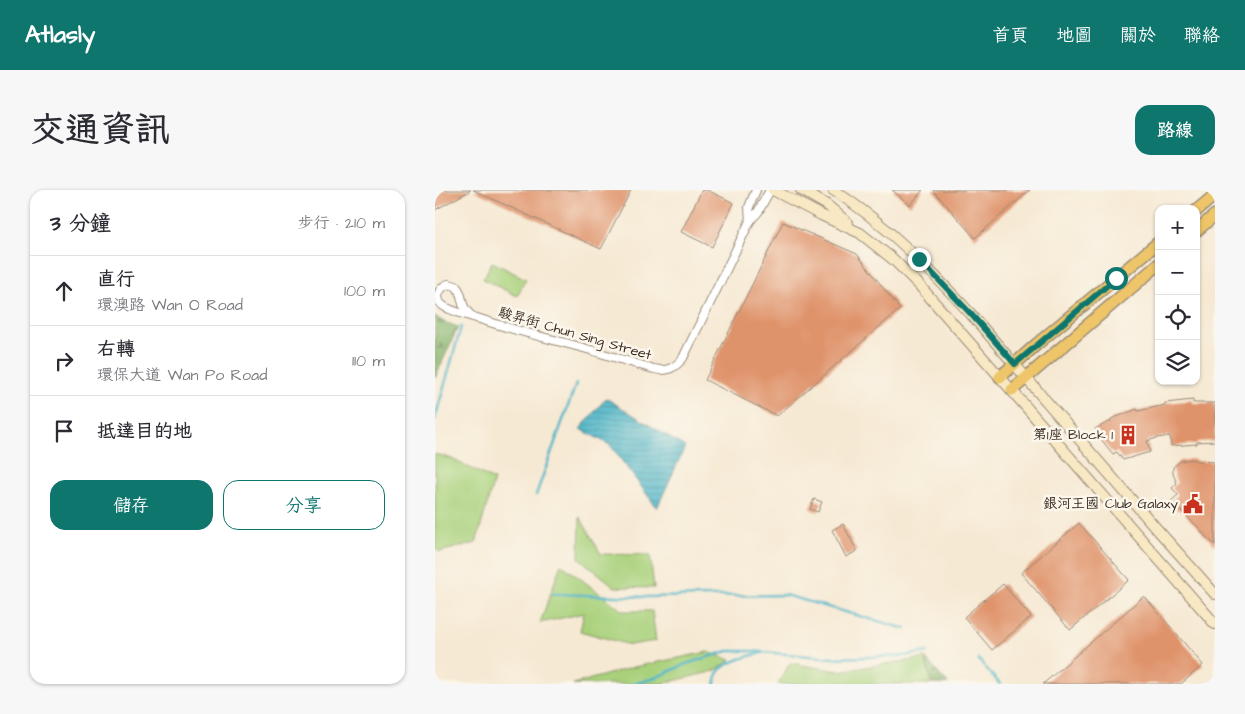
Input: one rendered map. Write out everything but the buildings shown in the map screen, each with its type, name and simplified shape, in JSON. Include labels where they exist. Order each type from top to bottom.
[{"type":"main road","points":[[771,190],[860,233]]},
{"type":"main road","points":[[801,190],[827,205],[894,260],[919,285],[1001,376],[1215,624]]},
{"type":"main road","points":[[833,190],[868,214],[908,248],[965,307],[1215,594]]},
{"type":"main road","points":[[1200,208],[1215,195]]},
{"type":"main road","points":[[1200,228],[1215,215]]},
{"type":"main road","points":[[1001,376],[1155,245]]},
{"type":"main road","points":[[1012,390],[1155,267]]},
{"type":"street","points":[[750,221],[749,207],[756,190]]},
{"type":"street","points":[[750,221],[758,212],[771,190]]},
{"type":"street","name":"駿昇街 Chun Sing Street","points":[[473,317],[463,307],[461,292],[456,286],[448,284],[441,288],[437,298],[447,308],[473,317],[516,330],[654,370],[664,371],[671,369],[683,358],[750,221]]},
{"type":"green space","points":[[492,262],[526,279],[517,296],[483,279]]},
{"type":"green space","points":[[435,316],[458,327],[435,378]]},
{"type":"green space","points":[[435,454],[452,459],[494,480],[476,543],[439,552],[435,548]]},
{"type":"green space","points":[[580,517],[601,554],[650,555],[654,588],[615,587],[579,558]]},
{"type":"green space","points":[[561,564],[623,611],[652,611],[656,641],[630,645],[580,631],[584,613],[540,623]]},
{"type":"green space","points":[[708,652],[731,660],[714,671],[661,684],[573,684],[634,667]]},
{"type":"green space","points":[[925,658],[932,684],[778,684],[790,663],[838,671]]},
{"type":"green space","points":[[925,658],[948,684],[932,684]]},
{"type":"water","points":[[606,398],[685,447],[657,508],[610,445],[580,429]]},
{"type":"waterway","points":[[435,419],[461,327]]},
{"type":"waterway","points":[[536,495],[576,384]]},
{"type":"waterway","points":[[553,594],[647,597],[785,595],[906,629]]},
{"type":"waterway","points":[[633,684],[655,678],[686,664],[728,651],[751,651],[833,658],[903,656],[927,652]]},
{"type":"waterway","points":[[715,684],[721,668],[745,657],[762,653]]},
{"type":"waterway","points":[[978,659],[1000,684]]},
{"type":"place","name":"第1座 Block 1","points":[[1128,435]]},
{"type":"place","name":"銀河王國 Club Galaxy","points":[[1193,504]]},
{"type":"route","points":[[919,259],[1015,364],[1116,278]]}]
